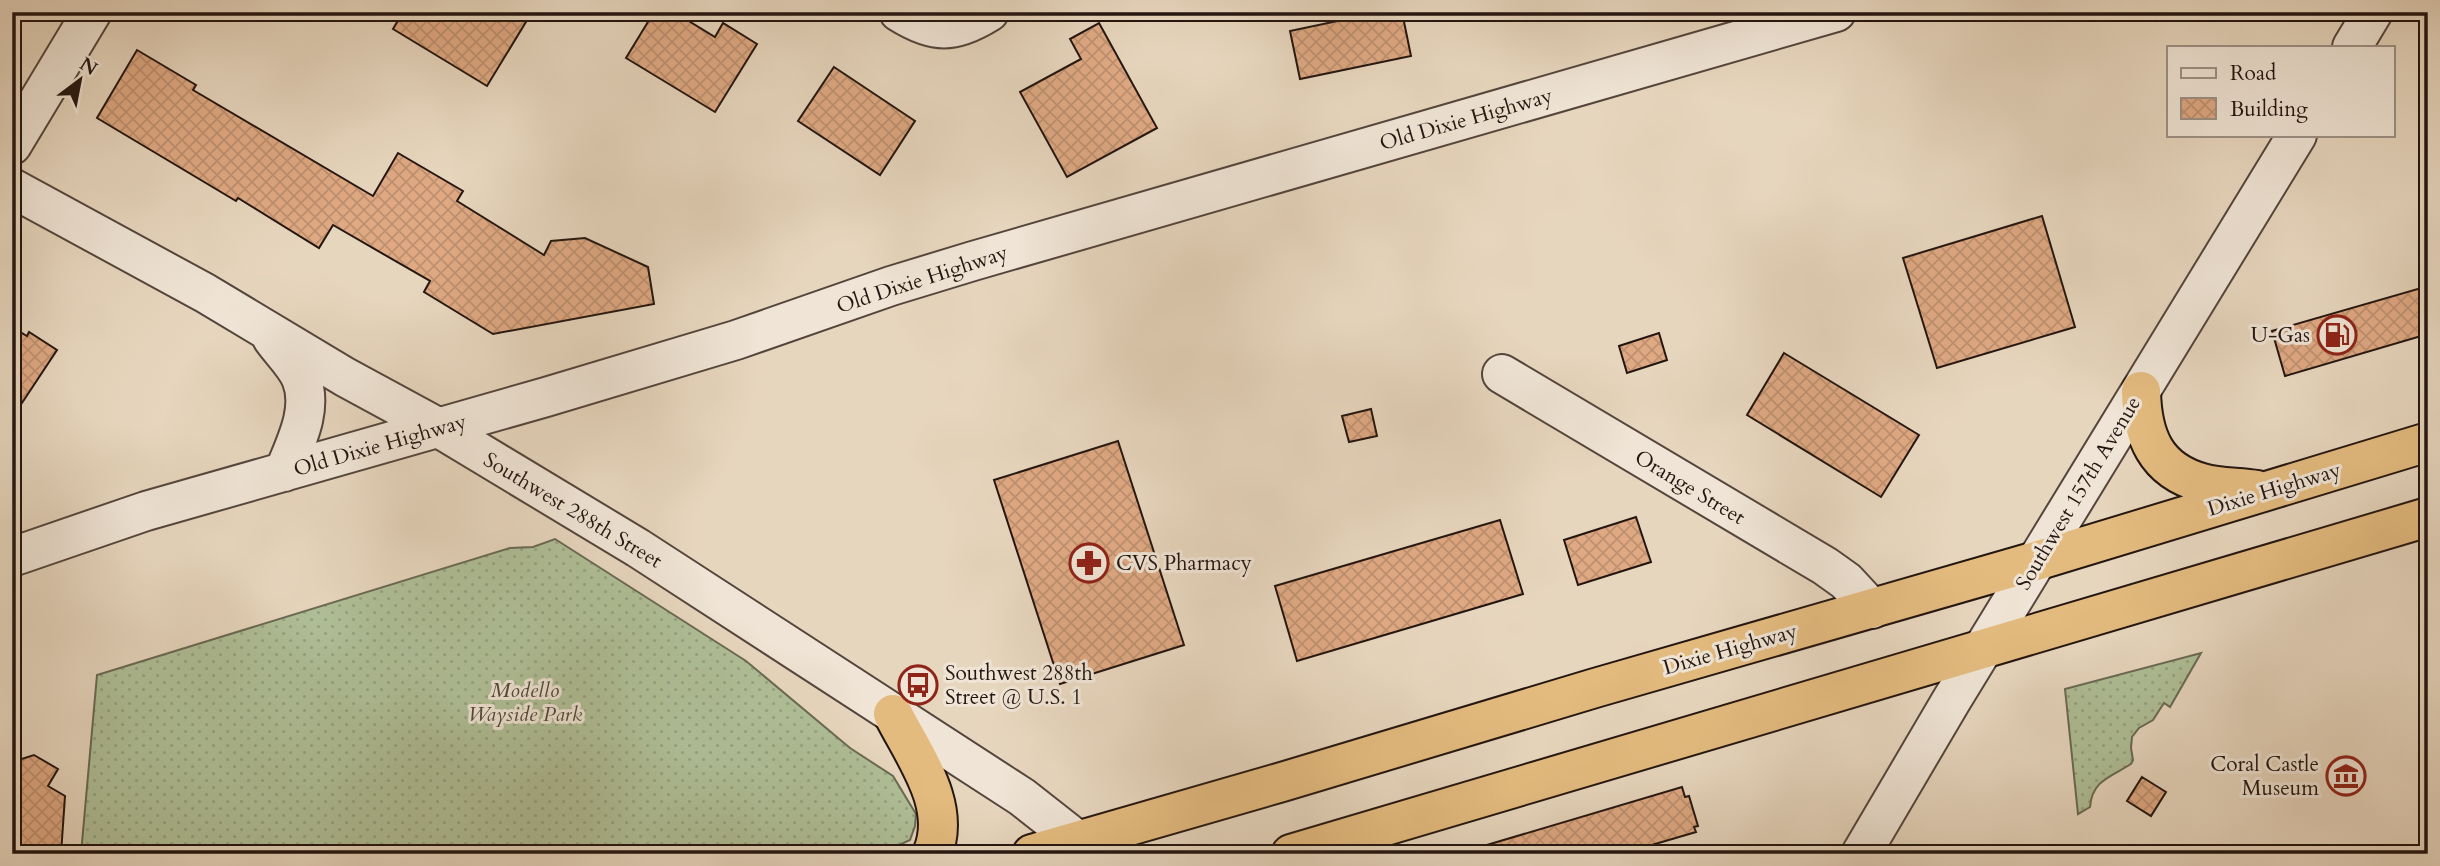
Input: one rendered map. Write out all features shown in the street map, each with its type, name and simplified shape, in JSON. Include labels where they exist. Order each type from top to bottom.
[{"type":"highway","points":[[2141,391],[2146,435],[2156,455],[2177,472],[2203,483],[2269,491]]},
{"type":"highway","name":"Dixie Highway","points":[[1032,854],[2036,561],[2428,442]]},
{"type":"highway","points":[[1301,852],[2428,517]]},
{"type":"highway","points":[[893,714],[936,799],[940,820],[932,854]]},
{"type":"street","points":[[12,145],[92,12]]},
{"type":"street","points":[[899,12],[920,25],[941,29],[974,20]]},
{"type":"street","name":"Old Dixie Highway","points":[[12,557],[146,511],[736,340],[973,261],[1836,12]]},
{"type":"street","points":[[2353,46],[2373,12]]},
{"type":"street","name":"Southwest 157th Avenue","points":[[1861,854],[2036,561],[2296,136]]},
{"type":"street","name":"Southwest 288th Street","points":[[12,188],[205,293],[345,377],[439,428],[638,548],[1021,797],[1078,841]]},
{"type":"street","points":[[264,328],[301,378],[306,404],[284,472]]},
{"type":"street","name":"Orange Street","points":[[1502,374],[1825,566],[1846,581],[1872,609]]},
{"type":"green space","name":"Modello Wayside Park","points":[[555,539],[746,661],[850,748],[893,776],[916,814],[910,840],[869,854],[81,854],[97,675],[510,548],[533,547]]},
{"type":"green space","points":[[2201,653],[2170,707],[2164,703],[2153,720],[2139,728],[2132,737],[2131,764],[2099,785],[2094,791],[2090,807],[2078,814],[2065,689]]},
{"type":"building","points":[[403,12],[532,12],[487,86],[393,29]]},
{"type":"building","points":[[654,12],[674,12],[715,37],[723,23],[757,44],[715,112],[626,58]]},
{"type":"building","points":[[1380,12],[1402,12],[1411,56],[1300,79],[1290,31]]},
{"type":"building","points":[[1099,23],[1157,128],[1067,177],[1020,92],[1081,59],[1070,39]]},
{"type":"building","points":[[137,50],[196,85],[193,90],[373,196],[398,153],[463,191],[457,201],[544,255],[551,241],[585,238],[648,267],[654,304],[493,334],[424,292],[430,281],[333,225],[319,248],[238,198],[236,201],[97,118]]},
{"type":"building","points":[[834,67],[915,121],[880,175],[798,121]]},
{"type":"building","points":[[2042,216],[2075,327],[1937,368],[1903,258]]},
{"type":"building","points":[[2428,286],[2428,334],[2285,376],[2272,331]]},
{"type":"building","points":[[12,327],[27,336],[29,332],[57,350],[12,418]]},
{"type":"building","points":[[1659,333],[1667,360],[1627,373],[1619,346]]},
{"type":"building","points":[[1784,353],[1919,435],[1881,497],[1747,415]]},
{"type":"building","points":[[1371,409],[1377,436],[1349,442],[1342,416]]},
{"type":"building","name":"CVS Pharmacy","points":[[1118,441],[1184,645],[1060,684],[994,480]]},
{"type":"building","points":[[1636,517],[1651,562],[1578,585],[1564,540]]},
{"type":"building","points":[[1500,520],[1523,594],[1297,661],[1275,586]]},
{"type":"building","points":[[34,755],[58,769],[48,786],[65,796],[61,854],[12,854],[12,762]]},
{"type":"building","points":[[2142,777],[2166,792],[2151,816],[2127,801]]},
{"type":"building","points":[[1682,787],[1685,797],[1689,796],[1698,826],[1694,827],[1696,832],[1621,854],[1481,854],[1480,847]]},
{"type":"place","name":"U-Gas","points":[[2337,335]]},
{"type":"place","name":"CVS Pharmacy","points":[[1089,563]]},
{"type":"place","name":"Southwest 288th Street @ U.S. 1","points":[[918,685]]},
{"type":"place","name":"Coral Castle Museum","points":[[2346,776]]}]
